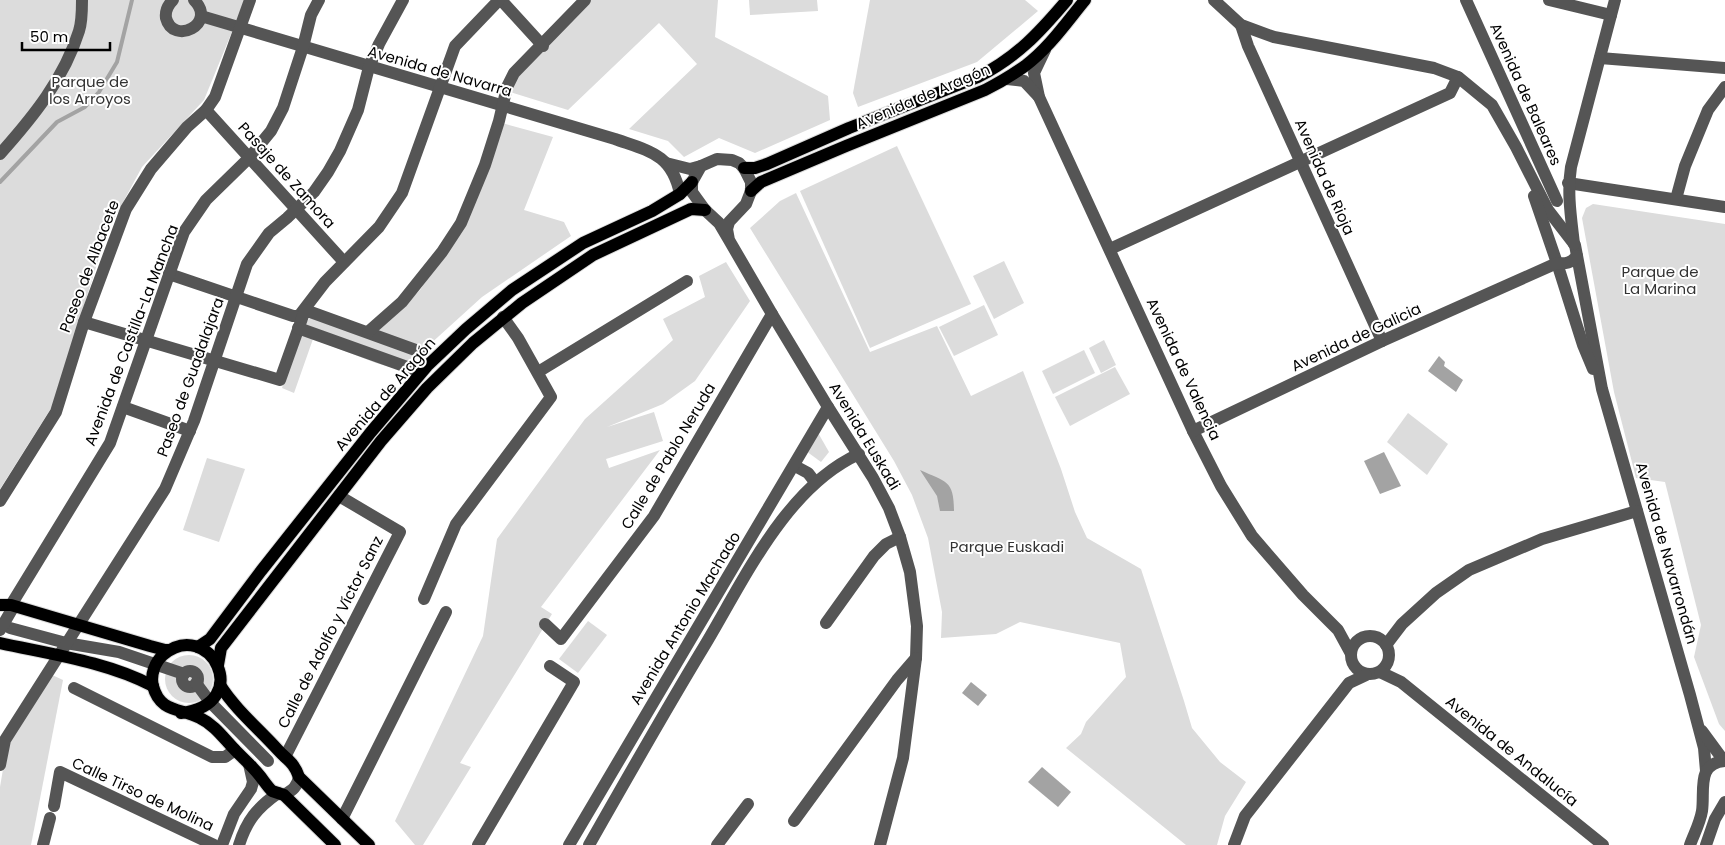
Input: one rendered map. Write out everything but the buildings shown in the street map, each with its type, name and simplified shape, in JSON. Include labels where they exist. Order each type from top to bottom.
[{"type":"main road","name":"Avenida de Aragón","points":[[744,168],[755,168],[767,164],[849,128],[978,77],[1017,53],[1036,36],[1067,0]]},
{"type":"main road","name":"Avenida de Aragón","points":[[751,190],[761,182],[985,90],[1007,79],[1046,47],[1085,0]]},
{"type":"main road","name":"Avenida de Aragón","points":[[198,647],[210,639],[371,432],[421,372],[466,329],[512,290],[583,243],[652,211],[680,194],[692,182]]},
{"type":"main road","name":"Avenida de Aragón","points":[[218,664],[221,648],[381,440],[426,388],[473,343],[503,317],[556,278],[593,255],[691,209],[707,212]]},
{"type":"main road","points":[[6,608],[78,625],[169,650]]},
{"type":"main road","points":[[0,643],[115,670],[138,678],[153,686]]},
{"type":"main road","points":[[181,713],[194,711],[210,702],[216,696],[220,685],[221,674],[218,664],[209,654],[198,647],[189,645],[177,646],[169,650],[160,657],[155,665],[152,676],[153,686],[160,701],[170,709],[181,713],[200,718],[218,732],[272,791],[281,794],[331,844]]},
{"type":"main road","points":[[220,685],[295,766],[299,777],[369,845]]},
{"type":"street","points":[[0,154],[48,96],[80,29],[82,0]]},
{"type":"street","points":[[173,0],[167,8],[166,14],[167,19],[179,31],[191,30],[196,27],[201,16],[199,5],[194,0]]},
{"type":"street","name":"Paseo de Albacete","points":[[0,501],[56,412],[84,322],[126,209],[151,169],[187,126],[206,110],[215,97],[250,0]]},
{"type":"street","name":"Avenida de Castilla-La Mancha","points":[[5,629],[6,608],[110,443],[184,232],[206,200],[249,158],[271,131],[283,108],[303,47],[311,15],[319,0]]},
{"type":"street","name":"Paseo de Guadalajara","points":[[0,765],[5,740],[165,488],[190,431],[247,264],[270,233],[314,192],[340,151],[358,110],[369,67],[393,16],[403,0]]},
{"type":"street","points":[[169,274],[293,316],[300,316],[313,295],[379,227],[402,194],[455,46],[500,0],[543,46]]},
{"type":"street","points":[[368,332],[402,302],[442,252],[461,223],[485,165],[507,87],[514,73],[543,46],[585,0]]},
{"type":"street","name":"Avenida de Navarrondán","points":[[1214,0],[1240,26],[1274,37],[1434,68],[1458,76],[1492,105],[1548,210],[1574,247],[1602,389],[1704,748],[1706,771],[1703,779],[1702,813],[1690,845]]},
{"type":"street","name":"Avenida de Baleares","points":[[1466,0],[1557,201]]},
{"type":"street","points":[[1549,0],[1611,15]]},
{"type":"street","points":[[1557,263],[1565,264],[1572,262],[1574,247],[1568,200],[1568,183],[1615,0]]},
{"type":"street","name":"Avenida de Navarra","points":[[201,16],[623,142],[655,154],[666,163]]},
{"type":"street","name":"Avenida de Rioja","points":[[1240,26],[1382,341]]},
{"type":"street","points":[[1039,97],[1034,73],[1046,47]]},
{"type":"street","points":[[1600,58],[1725,68],[1725,58]]},
{"type":"street","points":[[1110,249],[1450,94],[1458,76]]},
{"type":"street","points":[[1007,79],[1024,81],[1039,97]]},
{"type":"street","points":[[1676,199],[1685,166],[1708,110],[1725,87]]},
{"type":"street","name":"Avenida de Valencia","points":[[1039,97],[1193,431],[1221,486],[1252,536],[1302,595],[1338,630],[1351,658]]},
{"type":"street","name":"Pasaje de Zamora","points":[[206,110],[344,262]]},
{"type":"street","name":"Avenida de Navarrondán","points":[[1516,147],[1557,263],[1583,345],[1602,389]]},
{"type":"street","points":[[666,163],[690,170],[717,158],[722,158],[732,160],[744,168],[751,182],[751,190],[746,204],[729,222],[727,229],[728,240]]},
{"type":"street","points":[[666,163],[678,182],[680,194]]},
{"type":"street","points":[[701,166],[692,182],[692,192],[707,212],[721,216],[738,211]]},
{"type":"street","points":[[1568,183],[1725,207]]},
{"type":"street","name":"Avenida Euskadi","points":[[707,212],[719,223],[828,407],[859,454],[888,508],[900,537],[910,572],[917,626],[916,658],[902,758],[880,845]]},
{"type":"street","points":[[1551,246],[1555,240],[1562,238],[1574,247]]},
{"type":"street","name":"Avenida de Galicia","points":[[1532,274],[1545,263],[1551,246]]},
{"type":"street","name":"Avenida de Galicia","points":[[1193,431],[1382,341],[1557,263]]},
{"type":"street","points":[[538,372],[687,281]]},
{"type":"street","points":[[304,310],[422,352]]},
{"type":"street","points":[[84,322],[280,380],[304,310]]},
{"type":"street","name":"Calle de Pablo Neruda","points":[[545,624],[561,639],[654,516],[772,314]]},
{"type":"street","points":[[424,599],[456,524],[551,397],[518,338],[503,317]]},
{"type":"street","points":[[298,328],[421,372]]},
{"type":"street","points":[[123,407],[190,431]]},
{"type":"street","name":"Avenida Antonio Machado","points":[[569,845],[795,466],[828,407]]},
{"type":"street","name":"Avenida Antonio Machado","points":[[589,845],[686,676],[775,527],[815,482],[843,461],[859,454]]},
{"type":"street","points":[[795,466],[808,473],[815,482]]},
{"type":"street","name":"Calle de Adolfo y Víctor Sanz","points":[[283,755],[400,532],[339,496]]},
{"type":"street","points":[[1381,641],[1436,593],[1469,570],[1542,539],[1637,511]]},
{"type":"street","points":[[826,623],[874,556],[886,544],[900,537]]},
{"type":"street","points":[[342,819],[446,612]]},
{"type":"street","points":[[5,629],[66,643],[119,652],[184,674],[187,671],[195,672],[198,676],[196,683],[210,702],[268,761]]},
{"type":"street","name":"Avenida de Valencia","points":[[1338,630],[1362,637]]},
{"type":"street","points":[[1234,845],[1245,816],[1349,683],[1366,675],[1380,672],[1385,667],[1389,659],[1389,652],[1381,641],[1362,637],[1356,641],[1351,658],[1349,683]]},
{"type":"street","points":[[115,670],[119,652],[125,639]]},
{"type":"street","points":[[794,821],[897,680],[916,658]]},
{"type":"street","points":[[1351,658],[1356,670],[1366,675]]},
{"type":"street","name":"Avenida de Andalucía","points":[[1389,659],[1400,682]]},
{"type":"street","points":[[478,845],[574,682],[550,666]]},
{"type":"street","name":"Avenida de Andalucía","points":[[1380,672],[1400,682],[1603,845]]},
{"type":"street","points":[[74,688],[212,757],[225,757],[235,750]]},
{"type":"street","name":"Avenida de Navarrondán","points":[[1699,727],[1725,761]]},
{"type":"street","points":[[261,777],[263,766],[270,757],[283,755]]},
{"type":"street","points":[[1706,771],[1712,764],[1725,761]]},
{"type":"street","points":[[222,845],[234,814],[251,789],[253,782],[249,764]]},
{"type":"street","name":"Calle Tirso de Molina","points":[[43,845],[60,772],[214,845]]},
{"type":"street","points":[[239,845],[252,815],[264,803],[291,791],[297,785],[299,777]]},
{"type":"street","points":[[1704,786],[1708,795],[1715,800],[1725,802],[1714,819],[1706,845]]},
{"type":"street","points":[[717,845],[748,804]]},
{"type":"green space","name":"Parque de los Arroyos","points":[[0,0],[245,0],[204,100],[142,167],[107,232],[53,405],[0,489]]},
{"type":"green space","points":[[591,0],[718,0],[715,37],[828,96],[830,120],[755,153],[719,138],[684,157],[668,141],[629,129],[697,64],[659,23],[568,110],[510,92],[511,84]]},
{"type":"green space","points":[[749,0],[817,0],[818,11],[750,15]]},
{"type":"green space","points":[[870,0],[1025,0],[1038,11],[977,62],[858,107],[853,93]]},
{"type":"green space","points":[[502,123],[553,137],[524,210],[564,222],[571,236],[482,297],[406,366],[393,368],[313,339],[294,393],[282,388],[304,324],[311,317],[370,338],[420,290],[446,251]]},
{"type":"green space","points":[[897,146],[971,304],[870,348],[800,191]]},
{"type":"green space","name":"Parque Euskadi","points":[[796,193],[870,352],[937,326],[971,396],[1023,371],[1061,469],[1075,512],[1087,538],[1141,569],[1192,728],[1220,762],[1246,782],[1225,816],[1217,845],[1186,845],[1066,748],[1081,734],[1086,722],[1126,677],[1120,643],[1020,622],[996,634],[941,638],[942,612],[928,538],[912,495],[894,461],[750,228],[780,201]]},
{"type":"green space","name":"Parque de La Marina","points":[[1593,204],[1725,224],[1725,731],[1719,724],[1694,657],[1701,625],[1665,482],[1636,478],[1614,392],[1582,218],[1586,208]]},
{"type":"green space","points":[[1004,261],[1024,303],[994,319],[973,276]]},
{"type":"green space","points":[[726,262],[750,301],[695,381],[663,404],[607,427],[654,412],[663,441],[606,459],[609,468],[660,450],[541,607],[552,614],[460,763],[471,767],[423,845],[415,845],[395,821],[483,636],[497,539],[585,419],[673,340],[663,319],[705,297],[699,276]]},
{"type":"green space","points":[[984,305],[998,335],[954,356],[939,327]]},
{"type":"green space","points":[[1104,340],[1116,365],[1101,373],[1089,348]]},
{"type":"green space","points":[[1084,350],[1095,373],[1053,394],[1042,371]]},
{"type":"green space","points":[[1115,367],[1130,394],[1070,426],[1055,397]]},
{"type":"green space","points":[[1408,413],[1448,444],[1427,475],[1387,442]]},
{"type":"green space","points":[[817,431],[829,452],[821,462],[806,451]]},
{"type":"green space","points":[[207,458],[245,469],[219,542],[183,530]]},
{"type":"green space","points":[[588,621],[607,635],[578,673],[559,659]]},
{"type":"green space","points":[[184,655],[194,655],[203,659],[209,665],[213,679],[209,693],[203,699],[194,703],[184,703],[175,699],[169,693],[165,684],[165,674],[169,665],[175,659]]},
{"type":"green space","points":[[50,674],[63,680],[31,845],[0,845],[0,787],[8,740]]},
{"type":"shaded area","points":[[1439,356],[1445,362],[1444,366],[1463,380],[1456,392],[1428,371]]},
{"type":"shaded area","points":[[1384,452],[1401,486],[1380,494],[1364,461]]},
{"type":"shaded area","points":[[920,470],[947,483],[954,501],[954,511],[940,511],[937,496]]},
{"type":"shaded area","points":[[971,682],[987,695],[978,706],[962,693]]},
{"type":"shaded area","points":[[1042,767],[1071,792],[1058,807],[1028,782]]},
{"type":"waterway","points":[[0,182],[57,122],[85,107],[99,92],[117,62],[132,0]]}]
